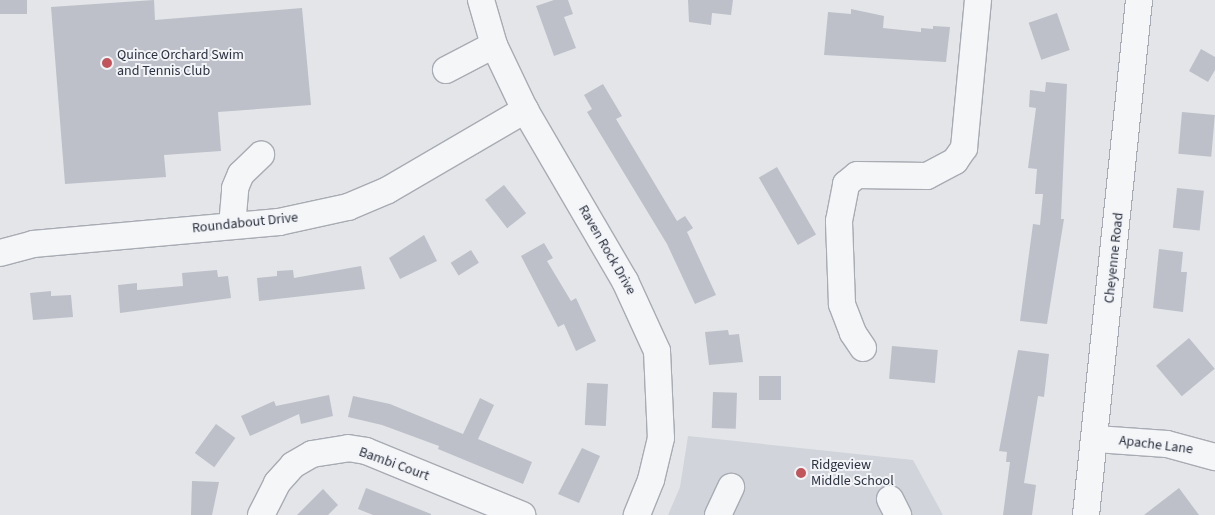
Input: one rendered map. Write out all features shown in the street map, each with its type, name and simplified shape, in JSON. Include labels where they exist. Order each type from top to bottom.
[{"type":"street","name":"Raven Rock Drive","points":[[481,0],[494,45],[525,110],[625,281],[657,351],[661,438],[651,480],[637,515]]},
{"type":"street","points":[[864,348],[853,333],[842,304],[840,222],[846,184],[857,175],[927,176],[955,161],[964,148],[978,0]]},
{"type":"street","name":"Cheyenne Road","points":[[1086,515],[1096,438],[1140,0]]},
{"type":"street","points":[[446,70],[494,45]]},
{"type":"street","name":"Roundabout Drive","points":[[0,253],[33,244],[279,222],[348,208],[388,190],[525,110]]},
{"type":"street","points":[[232,226],[235,188],[240,174],[261,155]]},
{"type":"street","name":"Apache Lane","points":[[1096,438],[1167,444],[1215,457]]},
{"type":"street","name":"Bambi Court","points":[[261,515],[277,483],[293,465],[312,454],[348,448],[366,451],[522,515]]},
{"type":"street","points":[[718,515],[730,487]]},
{"type":"shaded area","name":"Ridgeview Middle School","points":[[688,436],[913,460],[943,515],[668,515],[680,487]]},
{"type":"building","points":[[0,0],[27,0],[27,14],[0,14]]},
{"type":"building","points":[[154,0],[155,20],[302,8],[311,105],[218,112],[221,151],[164,155],[166,177],[65,184],[51,7]]},
{"type":"building","points":[[554,0],[568,0],[573,14],[564,17],[576,48],[554,56],[536,6]]},
{"type":"building","points":[[688,0],[733,0],[731,15],[712,13],[711,25],[689,22]]},
{"type":"building","points":[[851,9],[884,16],[883,28],[921,32],[921,28],[933,29],[933,26],[950,27],[946,62],[824,55],[828,12],[851,14]]},
{"type":"building","points":[[1057,13],[1070,50],[1041,60],[1029,23]]},
{"type":"building","points":[[1201,49],[1215,57],[1215,70],[1208,82],[1189,71]]},
{"type":"building","points":[[1046,82],[1067,84],[1061,219],[1064,219],[1047,324],[1020,321],[1033,224],[1040,225],[1043,194],[1035,194],[1037,169],[1028,168],[1036,108],[1029,107],[1030,90],[1045,92]]},
{"type":"building","points":[[603,84],[622,116],[616,119],[677,221],[685,216],[693,228],[687,232],[716,295],[695,304],[667,244],[587,112],[592,109],[584,95]]},
{"type":"building","points":[[1182,112],[1215,115],[1211,157],[1178,154]]},
{"type":"building","points":[[777,167],[816,235],[798,245],[759,178]]},
{"type":"building","points":[[504,185],[526,213],[507,228],[485,200]]},
{"type":"building","points":[[1177,188],[1204,191],[1200,231],[1173,228]]},
{"type":"building","points":[[424,235],[437,261],[400,279],[389,258]]},
{"type":"building","points":[[544,243],[553,258],[547,261],[571,301],[576,298],[596,341],[576,351],[564,324],[558,327],[521,256]]},
{"type":"building","points":[[1159,249],[1183,252],[1181,272],[1187,272],[1183,312],[1153,308]]},
{"type":"building","points":[[471,250],[479,263],[459,275],[451,263]]},
{"type":"building","points":[[361,266],[365,289],[259,301],[257,278],[277,276],[277,271],[293,270],[294,278]]},
{"type":"building","points":[[217,270],[218,277],[228,276],[231,298],[120,313],[118,285],[137,283],[137,290],[183,286],[182,273]]},
{"type":"building","points":[[51,291],[51,296],[71,295],[73,317],[33,320],[30,293]]},
{"type":"building","points":[[728,330],[729,335],[739,334],[743,362],[709,365],[705,332]]},
{"type":"building","points":[[1189,338],[1215,369],[1182,396],[1156,366]]},
{"type":"building","points":[[892,346],[938,350],[935,383],[889,379]]},
{"type":"building","points":[[1018,350],[1049,354],[1044,397],[1038,396],[1024,483],[1036,485],[1032,515],[1003,515],[1010,462],[1006,462],[1007,452],[999,451]]},
{"type":"building","points":[[759,376],[781,376],[781,400],[759,400]]},
{"type":"building","points":[[587,383],[608,384],[606,426],[585,425]]},
{"type":"building","points":[[713,392],[737,393],[736,429],[712,428]]},
{"type":"building","points":[[329,395],[333,416],[301,424],[299,414],[250,436],[241,416],[274,401],[276,406]]},
{"type":"building","points":[[353,396],[390,404],[463,434],[480,398],[494,405],[478,439],[532,462],[523,484],[438,449],[439,446],[382,425],[348,417]]},
{"type":"building","points":[[216,424],[235,438],[214,467],[195,453]]},
{"type":"building","points":[[582,448],[600,456],[579,503],[558,494]]},
{"type":"building","points":[[192,481],[219,482],[212,515],[191,515]]},
{"type":"building","points":[[366,488],[431,515],[373,515],[358,509]]},
{"type":"building","points":[[1179,488],[1199,515],[1144,515]]},
{"type":"building","points":[[323,489],[338,505],[328,515],[297,515]]},
{"type":"place","name":"Quince Orchard Swim and Tennis Club","points":[[107,63]]},
{"type":"place","name":"Ridgeview Middle School","points":[[801,473]]}]
